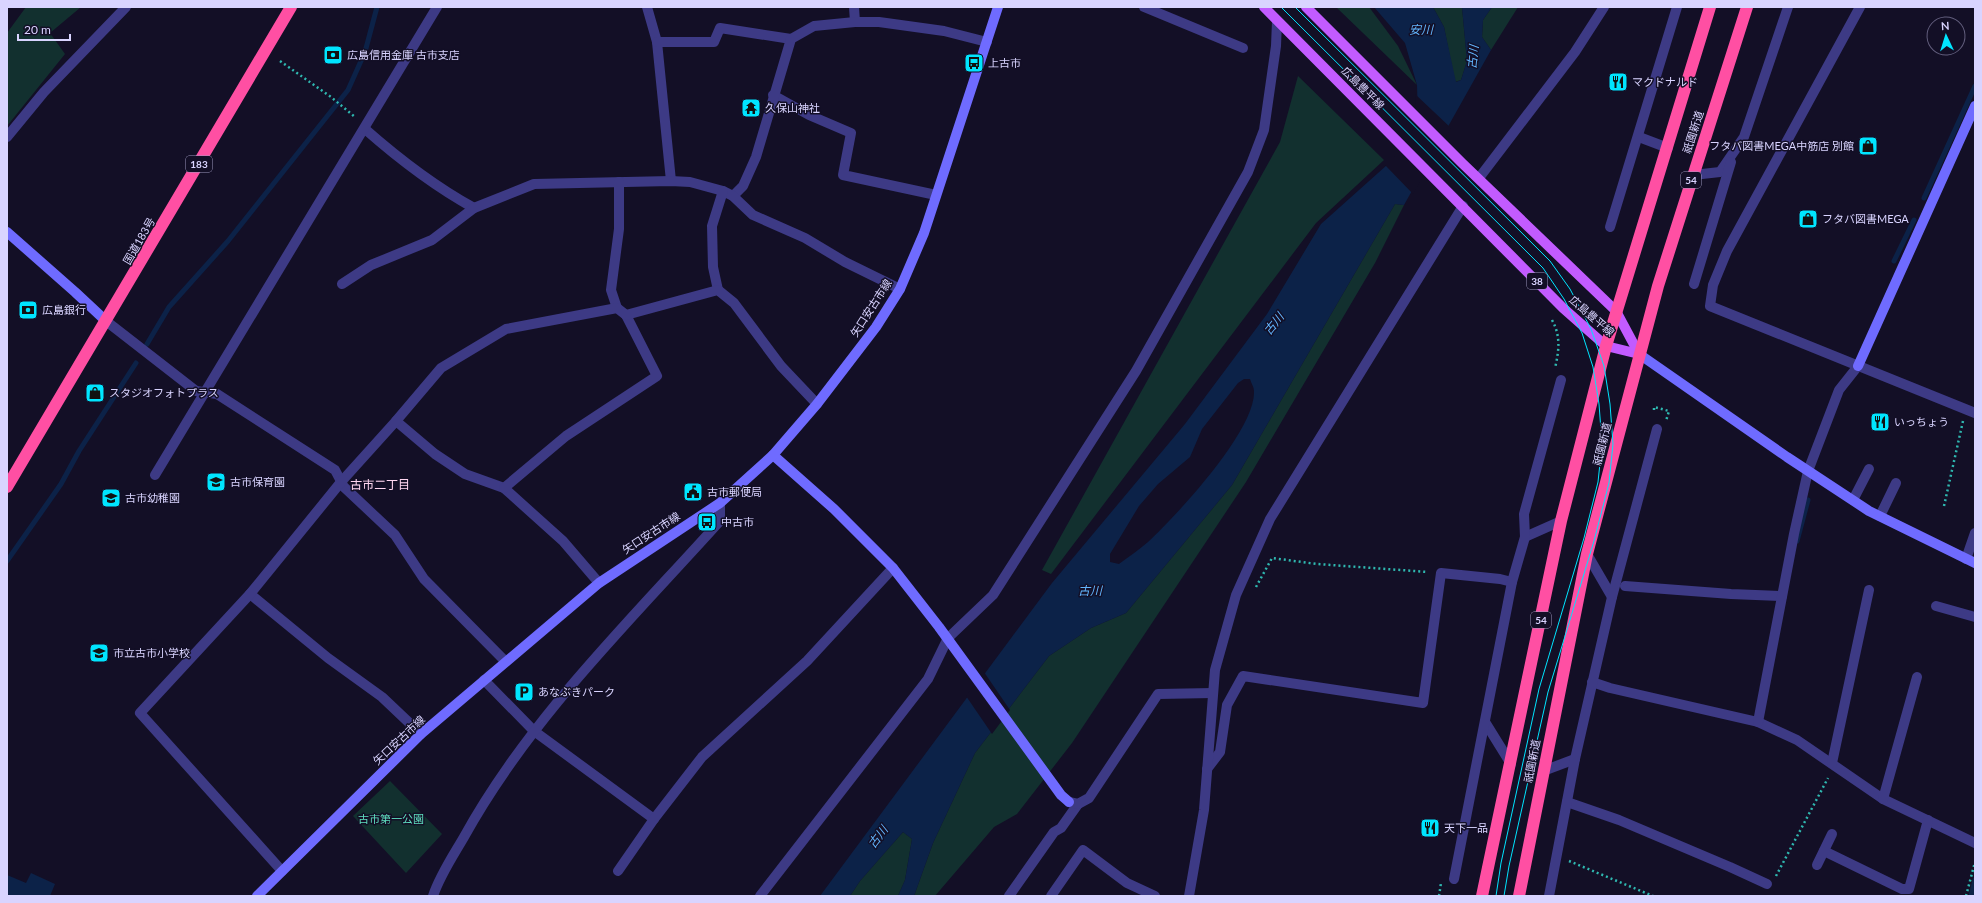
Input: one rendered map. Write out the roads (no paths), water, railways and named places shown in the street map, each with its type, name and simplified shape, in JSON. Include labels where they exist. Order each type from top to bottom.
[{"type":"highway","name":"国道183号","points":[[7,487],[291,7]]},
{"type":"highway","name":"祇園新道","points":[[1482,896],[1561,521],[1616,311],[1632,267],[1710,7]]},
{"type":"highway","name":"祇園新道","points":[[1519,896],[1587,554],[1639,354],[1693,175],[1747,7]]},
{"type":"main road","name":"広島豊平線","points":[[1264,7],[1563,308],[1606,346],[1639,354]]},
{"type":"main road","name":"広島豊平線","points":[[1306,7],[1462,163],[1616,311],[1639,354]]},
{"type":"street","points":[[7,137],[44,92],[126,7]]},
{"type":"street","points":[[155,475],[206,393],[437,7]]},
{"type":"street","points":[[647,7],[657,42],[671,181]]},
{"type":"street","points":[[854,7],[855,22]]},
{"type":"street","name":"矢口安古市線","points":[[257,896],[421,734],[505,661],[599,583],[720,503],[772,455],[817,404],[876,327],[900,288],[924,233],[998,7]]},
{"type":"street","points":[[1144,7],[1243,48]]},
{"type":"street","points":[[1479,178],[1575,52],[1604,7]]},
{"type":"street","points":[[1610,227],[1639,137],[1677,7]]},
{"type":"street","points":[[1693,175],[1720,172],[1744,137],[1788,7]]},
{"type":"street","points":[[1860,7],[1727,251],[1713,285],[1710,306],[1970,411]]},
{"type":"street","points":[[760,896],[928,679],[948,638],[993,596],[1136,371],[1248,172],[1264,130],[1276,46],[1277,20]]},
{"type":"street","points":[[657,42],[714,42],[720,28],[791,39],[814,26],[855,22],[879,22],[944,31],[987,42]]},
{"type":"street","points":[[733,196],[743,186],[756,157],[773,95],[791,39]]},
{"type":"street","points":[[773,95],[809,115],[851,133],[843,175],[936,195]]},
{"type":"street","points":[[1758,722],[1808,471],[1839,390],[1858,366],[1975,106]]},
{"type":"street","points":[[365,129],[393,154],[445,192],[474,208]]},
{"type":"street","points":[[1639,137],[1668,148]]},
{"type":"street","points":[[1694,284],[1734,151]]},
{"type":"street","points":[[342,284],[371,264],[432,240],[474,208],[534,184],[671,181],[690,182],[723,191],[733,196],[753,214],[805,238],[845,262],[900,288]]},
{"type":"street","points":[[504,488],[566,436],[657,376],[626,314],[617,308],[611,290],[620,229],[619,182]]},
{"type":"street","points":[[723,191],[712,226],[713,267],[718,290],[734,303],[781,366],[817,404]]},
{"type":"street","points":[[1188,896],[1204,810],[1215,670],[1236,595],[1270,519],[1463,206]]},
{"type":"street","points":[[7,232],[106,321],[196,391],[218,394],[335,470],[344,487],[395,536],[424,579],[505,661]]},
{"type":"street","points":[[626,314],[718,290]]},
{"type":"street","points":[[282,871],[140,714],[250,594],[341,482],[396,421],[440,368],[506,329],[617,308]]},
{"type":"street","points":[[1639,354],[1808,471],[1880,516],[1971,561],[1975,533]]},
{"type":"street","points":[[1454,879],[1512,582],[1525,537],[1524,514],[1561,380]]},
{"type":"street","points":[[396,421],[435,454],[465,474],[504,488],[563,541],[599,583]]},
{"type":"street","points":[[1549,896],[1575,759],[1592,682],[1612,597],[1657,429]]},
{"type":"street","points":[[772,455],[834,509],[893,568],[948,638],[1061,795],[1074,803]]},
{"type":"street","points":[[1853,500],[1869,469]]},
{"type":"street","points":[[1880,516],[1896,483]]},
{"type":"street","points":[[433,896],[483,802],[534,731],[609,644],[720,521],[720,503]]},
{"type":"street","points":[[1525,537],[1561,521]]},
{"type":"street","points":[[1587,554],[1612,597]]},
{"type":"street","points":[[618,871],[654,819],[702,757],[807,661],[893,568]]},
{"type":"street","points":[[1207,769],[1220,752],[1227,705],[1243,676],[1423,703],[1441,573],[1500,579],[1512,582]]},
{"type":"street","points":[[1625,586],[1731,594],[1782,596]]},
{"type":"street","points":[[1833,764],[1869,590]]},
{"type":"street","points":[[250,594],[328,658],[382,697],[421,734]]},
{"type":"street","points":[[1936,606],[1975,617]]},
{"type":"street","points":[[1883,799],[1917,677]]},
{"type":"street","points":[[484,680],[534,731],[654,819]]},
{"type":"street","points":[[1592,682],[1610,688],[1758,722],[1797,740],[1883,799],[1975,842]]},
{"type":"street","points":[[1009,896],[1054,832],[1061,828],[1074,803],[1089,798],[1158,694],[1213,692]]},
{"type":"street","points":[[1485,722],[1511,764]]},
{"type":"street","points":[[1543,771],[1575,759]]},
{"type":"street","points":[[1568,802],[1619,820],[1767,884]]},
{"type":"street","points":[[1824,851],[1902,889],[1909,889],[1928,820]]},
{"type":"street","points":[[1816,865],[1832,834]]},
{"type":"street","points":[[1051,896],[1083,850],[1127,883],[1155,896]]},
{"type":"water","name":"古川","points":[[1374,7],[1433,7],[1444,27],[1456,82],[1461,80],[1467,61],[1462,7],[1492,7],[1483,20],[1482,37],[1491,50],[1404,205],[1395,204],[1232,485],[1126,613],[1091,628],[1049,656],[975,753],[933,843],[914,896],[898,896],[905,880],[912,839],[903,832],[860,881],[850,896],[820,896],[1052,583],[1185,424],[1267,314],[1321,224],[1406,148],[1418,123],[1417,85],[1405,43]],"holes":[[[1244,379],[1250,379],[1254,388],[1251,408],[1229,449],[1213,471],[1195,493],[1148,542],[1119,564],[1110,562],[1110,554],[1139,506],[1158,484],[1190,457],[1202,429],[1238,383]]]},
{"type":"water","points":[[31,873],[55,884],[50,896],[7,896],[7,875],[26,883]]},
{"type":"waterway","points":[[147,344],[169,307],[228,241],[348,90],[365,52],[377,7]]},
{"type":"waterway","points":[[1924,198],[1975,86]]},
{"type":"waterway","points":[[1894,261],[1914,220]]},
{"type":"waterway","points":[[7,561],[61,484],[79,451],[136,363]]},
{"type":"waterway","points":[[1797,541],[1808,500]]},
{"type":"waterway","points":[[1971,896],[1975,880]]},
{"type":"tram line","points":[[1281,7],[1543,268],[1564,299],[1582,333],[1593,367],[1599,404],[1602,444],[1598,482],[1584,538],[1539,689],[1501,863],[1496,896]]},
{"type":"tram line","points":[[1295,7],[1550,261],[1570,289],[1591,329],[1604,366],[1610,404],[1613,444],[1609,483],[1594,541],[1548,692],[1509,866],[1504,896]]},
{"type":"place","name":"広島信用金庫 古市支店","points":[[333,55]]},
{"type":"place","name":"上古市","points":[[974,63]]},
{"type":"place","name":"マクドナルド","points":[[1618,82]]},
{"type":"place","name":"久保山神社","points":[[751,108]]},
{"type":"place","name":"フタバ図書MEGA中筋店 別館","points":[[1868,146]]},
{"type":"place","name":"フタバ図書MEGA","points":[[1808,219]]},
{"type":"place","name":"広島銀行","points":[[28,310]]},
{"type":"place","name":"スタジオフォトプラス","points":[[95,393]]},
{"type":"place","name":"いっちょう","points":[[1880,422]]},
{"type":"place","name":"古市保育園","points":[[216,482]]},
{"type":"place","name":"古市郵便局","points":[[693,492]]},
{"type":"place","name":"古市幼稚園","points":[[111,498]]},
{"type":"place","name":"中古市","points":[[707,522]]},
{"type":"place","name":"市立古市小学校","points":[[99,653]]},
{"type":"place","name":"あなぶきパーク","points":[[524,692]]},
{"type":"place","name":"天下一品","points":[[1430,828]]},
{"type":"district","name":"古市二丁目","points":[[380,485]]},
{"type":"water label","name":"安川","points":[[1421,30]]},
{"type":"park label","name":"古市第一公園","points":[[391,819]]}]
